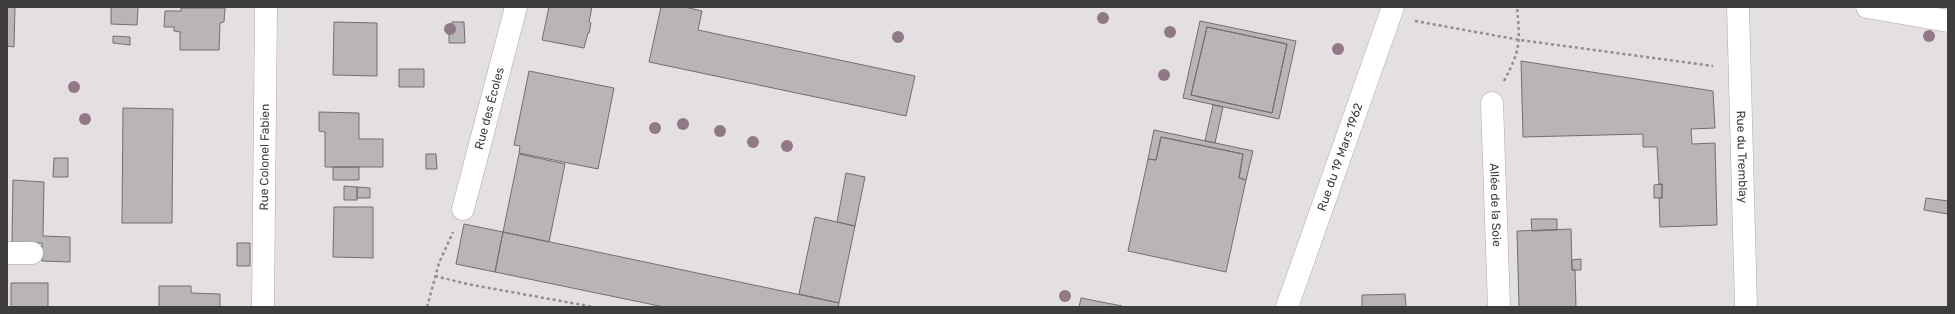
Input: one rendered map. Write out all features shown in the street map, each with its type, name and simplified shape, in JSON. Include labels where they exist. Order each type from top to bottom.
[{"type":"street","name":"Rue Colonel Fabien","points":[[263,307],[266,7]]},
{"type":"street","name":"Rue des Écoles","points":[[463,209],[516,7]]},
{"type":"street","name":"Rue du Tremblay","points":[[1738,7],[1746,307]]},
{"type":"street","points":[[1867,7],[1948,22]]},
{"type":"street","name":"Rue du 19 Mars 1962","points":[[1287,307],[1392,9]]},
{"type":"street","name":"Allée de la Soie","points":[[1492,103],[1499,307]]},
{"type":"street","points":[[7,252],[32,253]]},
{"type":"path","points":[[1492,103],[1516,59],[1520,40],[1517,7]]},
{"type":"path","points":[[1392,9],[1414,21],[1520,40],[1711,66],[1739,67]]},
{"type":"path","points":[[427,307],[439,263],[463,209]]},
{"type":"path","points":[[435,276],[467,284],[594,307]]},
{"type":"building","points":[[7,7],[15,7],[14,47],[7,46]]},
{"type":"building","points":[[111,7],[138,7],[137,25],[111,24]]},
{"type":"building","points":[[549,7],[592,7],[589,22],[591,23],[584,48],[542,40]]},
{"type":"building","points":[[661,7],[685,7],[702,11],[698,30],[915,76],[906,116],[649,62]]},
{"type":"building","points":[[181,8],[225,8],[224,22],[220,23],[219,50],[180,50],[180,32],[174,31],[174,27],[164,27],[165,11],[181,11]]},
{"type":"building","points":[[1200,21],[1296,41],[1279,119],[1183,98]],"holes":[[[1207,27],[1287,44],[1272,113],[1191,95]]]},
{"type":"building","points":[[334,22],[377,23],[377,76],[333,75]]},
{"type":"building","points":[[452,22],[464,22],[465,43],[449,43],[449,31],[452,26]]},
{"type":"building","points":[[1207,27],[1287,44],[1272,113],[1191,95]]},
{"type":"building","points":[[113,36],[130,37],[130,45],[113,43]]},
{"type":"building","points":[[1521,61],[1713,91],[1715,128],[1691,129],[1692,144],[1715,143],[1717,225],[1660,227],[1659,198],[1662,198],[1662,184],[1659,184],[1657,147],[1643,147],[1643,134],[1523,137]]},
{"type":"building","points":[[399,69],[424,69],[424,87],[399,87]]},
{"type":"building","points":[[529,71],[614,88],[598,169],[519,153],[520,146],[514,145]]},
{"type":"building","points":[[1213,105],[1223,107],[1215,143],[1205,141]]},
{"type":"building","points":[[123,108],[173,109],[172,223],[122,223]]},
{"type":"building","points":[[319,112],[359,113],[359,139],[383,139],[383,167],[325,167],[325,132],[319,131]]},
{"type":"building","points":[[1154,130],[1253,151],[1246,180],[1239,178],[1243,154],[1161,137],[1156,160],[1148,159]]},
{"type":"building","points":[[1161,137],[1243,154],[1239,178],[1246,180],[1226,272],[1128,251],[1148,159],[1156,160]]},
{"type":"building","points":[[426,154],[436,154],[437,169],[426,169]]},
{"type":"building","points":[[519,154],[565,164],[549,242],[503,232]]},
{"type":"building","points":[[54,158],[68,158],[68,177],[53,177]]},
{"type":"building","points":[[333,167],[359,167],[359,180],[333,180]]},
{"type":"building","points":[[846,173],[865,177],[855,226],[837,222]]},
{"type":"building","points":[[13,180],[44,182],[43,236],[70,237],[70,262],[42,261],[42,243],[12,242]]},
{"type":"building","points":[[1662,184],[1662,198],[1654,198],[1654,185]]},
{"type":"building","points":[[344,186],[357,187],[357,200],[344,200]]},
{"type":"building","points":[[357,187],[370,188],[370,198],[357,198]]},
{"type":"building","points":[[1926,198],[1948,201],[1948,214],[1924,210]]},
{"type":"building","points":[[334,207],[373,207],[373,258],[333,257]]},
{"type":"building","points":[[815,217],[855,226],[839,303],[799,294]]},
{"type":"building","points":[[1531,219],[1557,219],[1557,230],[1532,231]]},
{"type":"building","points":[[464,224],[503,232],[495,272],[456,264]]},
{"type":"building","points":[[1571,229],[1572,270],[1575,270],[1576,307],[1519,307],[1517,231]]},
{"type":"building","points":[[503,232],[839,303],[838,307],[664,307],[495,272]]},
{"type":"building","points":[[237,243],[250,243],[250,266],[237,266]]},
{"type":"building","points":[[1581,259],[1581,270],[1572,270],[1572,260]]},
{"type":"building","points":[[11,283],[48,283],[48,307],[11,307]]},
{"type":"building","points":[[159,286],[191,286],[191,293],[220,294],[220,307],[159,307]]},
{"type":"building","points":[[1405,294],[1406,307],[1362,307],[1362,295]]},
{"type":"building","points":[[1081,298],[1122,306],[1122,307],[1079,307]]}]
